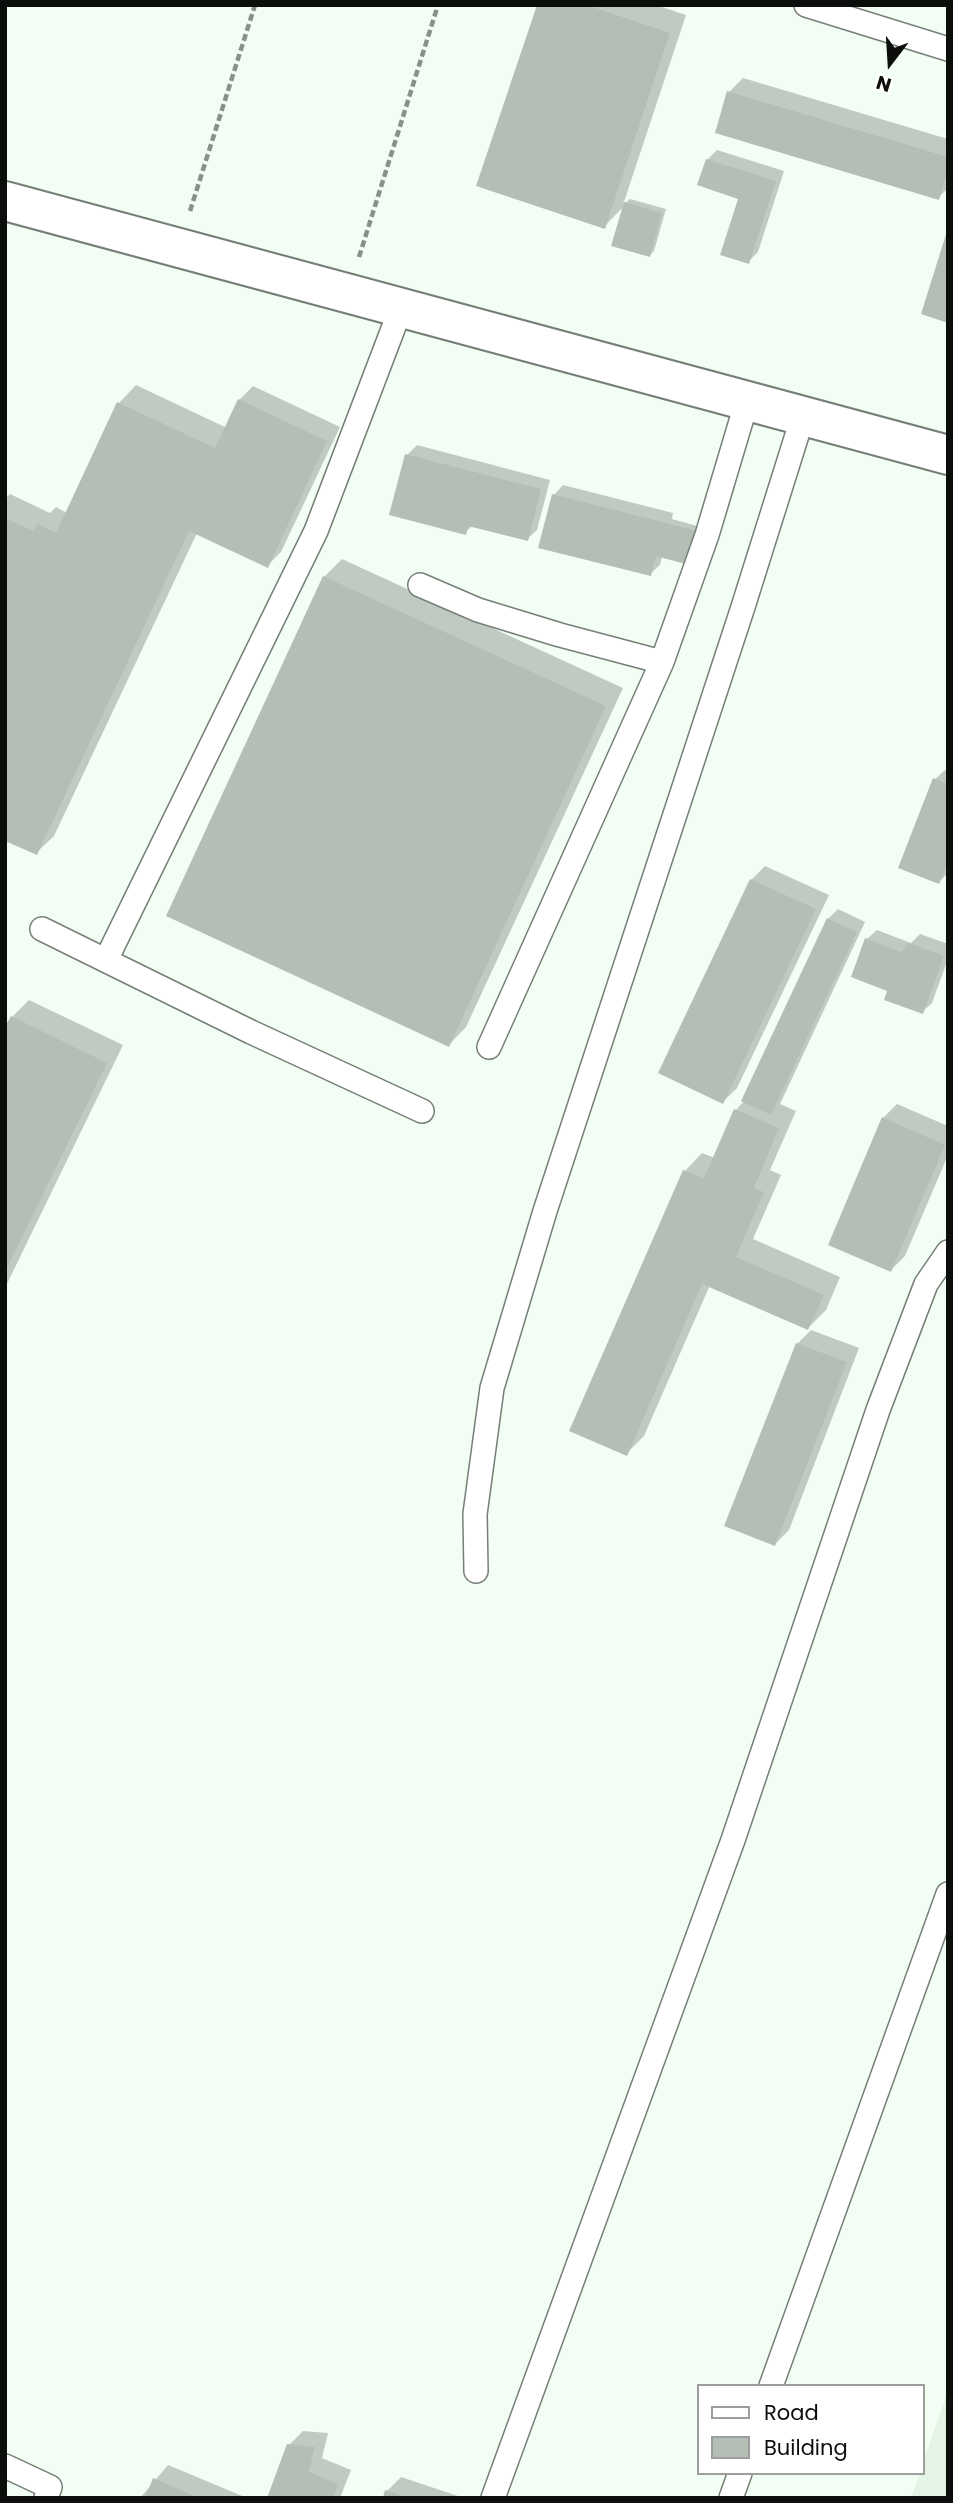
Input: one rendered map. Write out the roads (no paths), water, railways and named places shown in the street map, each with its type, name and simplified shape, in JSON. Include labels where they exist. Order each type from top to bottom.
[{"type":"street","points":[[5,201],[948,455]]},
{"type":"lane","points":[[806,5],[948,49]]},
{"type":"lane","points":[[106,960],[316,531],[401,308]]},
{"type":"lane","points":[[489,1046],[662,662],[707,535],[747,401]]},
{"type":"lane","points":[[476,1571],[475,1514],[492,1388],[545,1211],[803,416]]},
{"type":"lane","points":[[420,585],[478,610],[662,662]]},
{"type":"lane","points":[[43,929],[251,1032],[422,1111]]},
{"type":"lane","points":[[493,2498],[737,1828],[878,1410],[926,1284],[948,1252]]},
{"type":"lane","points":[[772,2384],[948,1894]]},
{"type":"lane","points":[[5,2466],[50,2487],[46,2498]]},
{"type":"lane","points":[[731,2498],[739,2475]]}]
